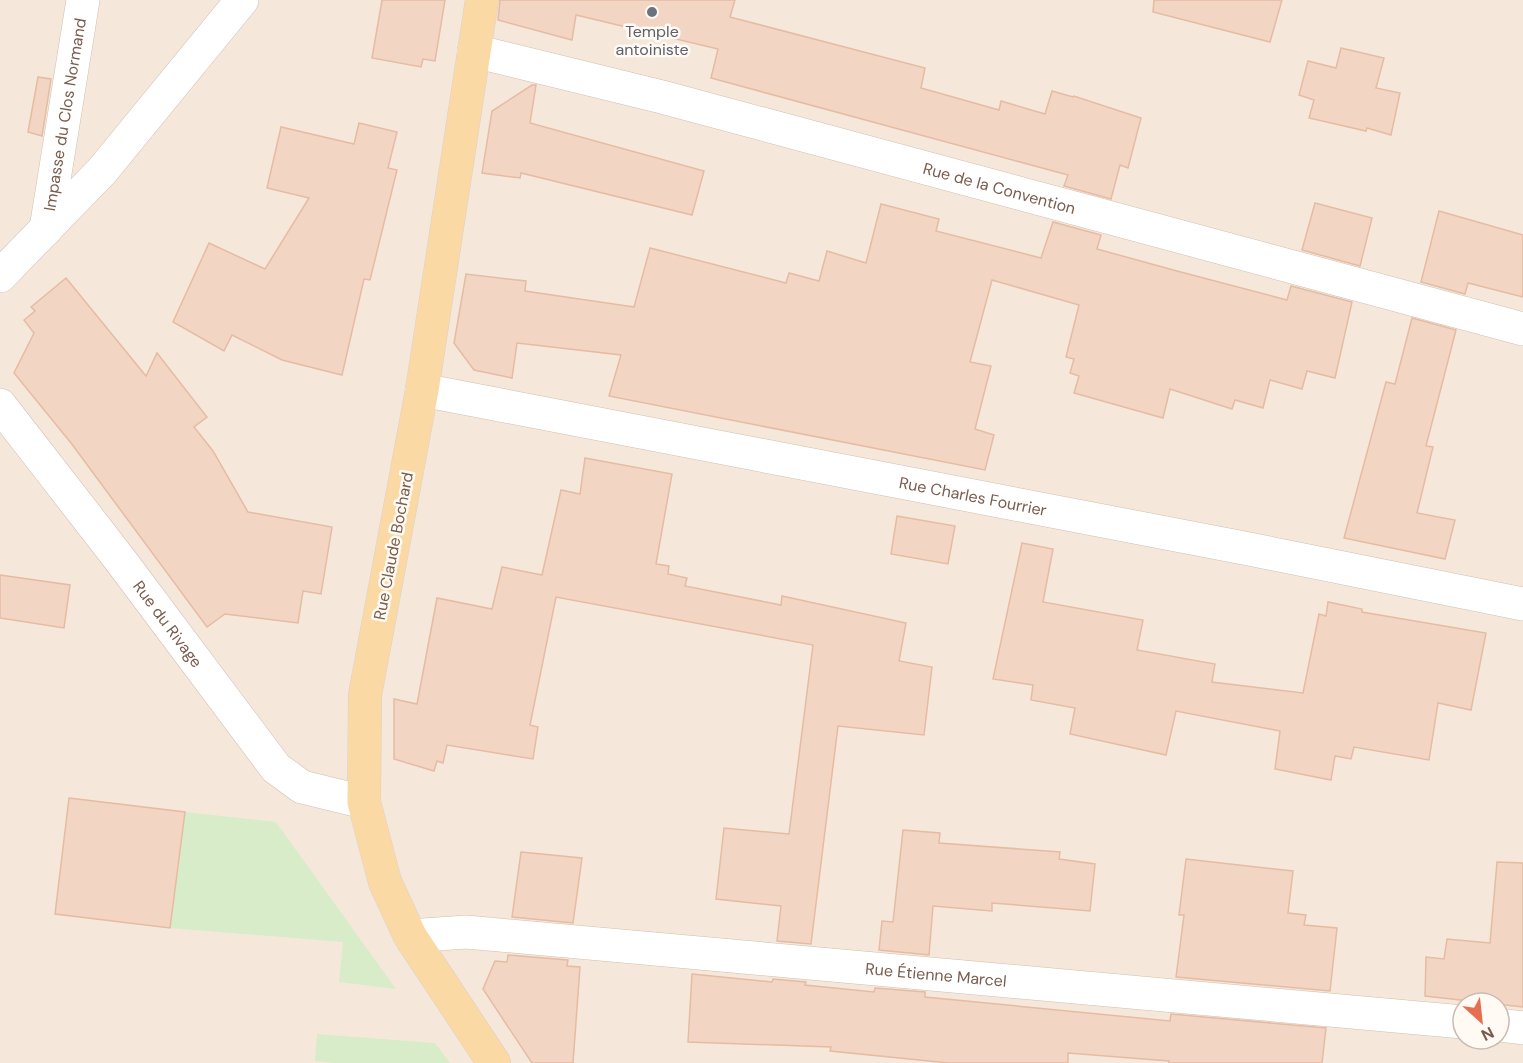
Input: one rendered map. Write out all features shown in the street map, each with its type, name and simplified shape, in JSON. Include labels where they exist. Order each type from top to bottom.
[{"type":"main road","name":"Rue Claude Bochard","points":[[482,0],[422,390],[365,695],[364,802],[385,882],[410,936],[494,1063]]},
{"type":"street","name":"Impasse du Clos Normand","points":[[46,229],[83,0]]},
{"type":"street","points":[[0,276],[102,171],[242,0]]},
{"type":"street","name":"Rue de la Convention","points":[[474,51],[673,100],[1523,329]]},
{"type":"street","name":"Rue Charles Fourrier","points":[[422,390],[1523,604]]},
{"type":"street","name":"Rue du Rivage","points":[[0,405],[121,561],[276,768],[302,787],[364,802]]},
{"type":"street","name":"Rue Étienne Marcel","points":[[410,936],[466,932],[1451,1021]]},
{"type":"shaded area","points":[[0,0],[1523,0],[1523,1063],[0,1063]]},
{"type":"green space","points":[[185,812],[276,822],[396,989],[339,982],[343,942],[170,928]]},
{"type":"green space","points":[[317,1034],[435,1043],[450,1063],[315,1061]]},
{"type":"building","points":[[382,0],[445,0],[435,61],[423,59],[421,67],[372,58]]},
{"type":"building","points":[[500,0],[735,0],[730,17],[925,68],[921,88],[999,110],[1001,101],[1045,114],[1052,91],[1141,118],[1128,168],[1120,165],[1111,199],[1064,186],[1068,175],[711,78],[718,49],[576,15],[572,40],[498,20]]},
{"type":"building","points":[[1154,0],[1282,0],[1270,42],[1153,12]]},
{"type":"building","points":[[1341,48],[1384,58],[1376,88],[1400,93],[1391,135],[1367,128],[1366,131],[1309,118],[1314,100],[1299,95],[1308,61],[1336,68]]},
{"type":"building","points":[[38,77],[51,79],[42,136],[28,132]]},
{"type":"building","points":[[532,85],[536,85],[530,123],[704,171],[692,215],[521,173],[520,178],[482,173],[492,111]]},
{"type":"building","points":[[359,123],[397,132],[388,168],[397,170],[370,280],[364,279],[342,375],[282,360],[232,335],[224,351],[173,322],[209,243],[265,269],[309,198],[267,188],[281,127],[354,144]]},
{"type":"building","points":[[1315,203],[1372,218],[1360,266],[1302,250]]},
{"type":"building","points":[[881,204],[939,219],[936,231],[1041,258],[1053,222],[1101,235],[1097,249],[1177,271],[1287,300],[1291,286],[1352,302],[1335,378],[1307,371],[1302,389],[1270,380],[1263,408],[1235,400],[1232,409],[1170,389],[1163,418],[1074,393],[1079,376],[1070,373],[1074,359],[1066,357],[1079,305],[992,280],[970,362],[991,366],[975,429],[994,435],[985,470],[609,396],[621,355],[517,343],[512,378],[474,370],[454,343],[466,274],[526,281],[525,291],[634,307],[650,248],[786,283],[789,273],[819,281],[827,251],[866,263]]},
{"type":"building","points":[[1439,211],[1523,235],[1523,297],[1468,283],[1465,294],[1421,282]]},
{"type":"building","points":[[66,278],[146,376],[157,353],[207,417],[194,427],[213,451],[248,512],[332,527],[321,594],[303,591],[298,623],[225,614],[207,627],[71,443],[14,373],[34,333],[24,320],[35,311],[31,307]]},
{"type":"building","points":[[1412,318],[1456,330],[1426,446],[1433,447],[1417,513],[1455,520],[1445,559],[1344,538],[1386,382],[1395,384]]},
{"type":"building","points":[[585,458],[672,474],[656,564],[669,566],[668,574],[687,578],[685,586],[781,605],[782,596],[906,623],[899,661],[932,667],[924,735],[838,726],[811,944],[777,941],[781,906],[716,899],[724,828],[789,834],[813,645],[556,597],[530,725],[538,727],[533,759],[447,745],[443,763],[437,761],[434,771],[394,759],[394,699],[417,704],[437,598],[492,609],[502,567],[542,575],[561,490],[580,494]]},
{"type":"building","points":[[897,516],[955,526],[948,564],[891,554]]},
{"type":"building","points":[[1022,543],[1053,549],[1043,602],[1143,620],[1137,650],[1215,664],[1212,682],[1303,693],[1319,614],[1326,616],[1328,602],[1362,609],[1362,612],[1486,633],[1471,710],[1438,703],[1429,760],[1354,747],[1351,759],[1335,756],[1331,780],[1275,769],[1280,731],[1176,711],[1166,755],[1070,734],[1075,708],[1031,700],[1033,685],[993,679]]},
{"type":"building","points":[[0,575],[70,585],[64,628],[0,618]]},
{"type":"building","points":[[69,798],[185,812],[170,928],[55,914]]},
{"type":"building","points":[[903,830],[940,833],[939,843],[1060,852],[1059,859],[1095,864],[1090,911],[992,903],[992,911],[933,906],[929,955],[879,950],[882,921],[893,922]]},
{"type":"building","points":[[521,852],[582,858],[573,923],[512,917]]},
{"type":"building","points":[[1186,859],[1293,871],[1288,913],[1306,915],[1304,925],[1337,928],[1330,991],[1176,977],[1184,915],[1179,915]]},
{"type":"building","points":[[1497,862],[1523,863],[1523,1007],[1511,1006],[1511,991],[1451,991],[1451,999],[1425,996],[1426,957],[1444,959],[1447,939],[1490,943]]},
{"type":"building","points":[[508,955],[568,960],[567,966],[580,967],[573,1063],[532,1063],[483,989],[495,961],[507,962]]},
{"type":"building","points":[[692,974],[772,982],[773,979],[806,982],[805,985],[874,992],[875,988],[925,992],[925,997],[1170,1021],[1171,1014],[1326,1028],[1322,1063],[1169,1063],[1169,1061],[1068,1053],[1068,1063],[949,1063],[830,1051],[831,1047],[688,1042]]},
{"type":"place","name":"Temple antoiniste","points":[[652,12]]}]
